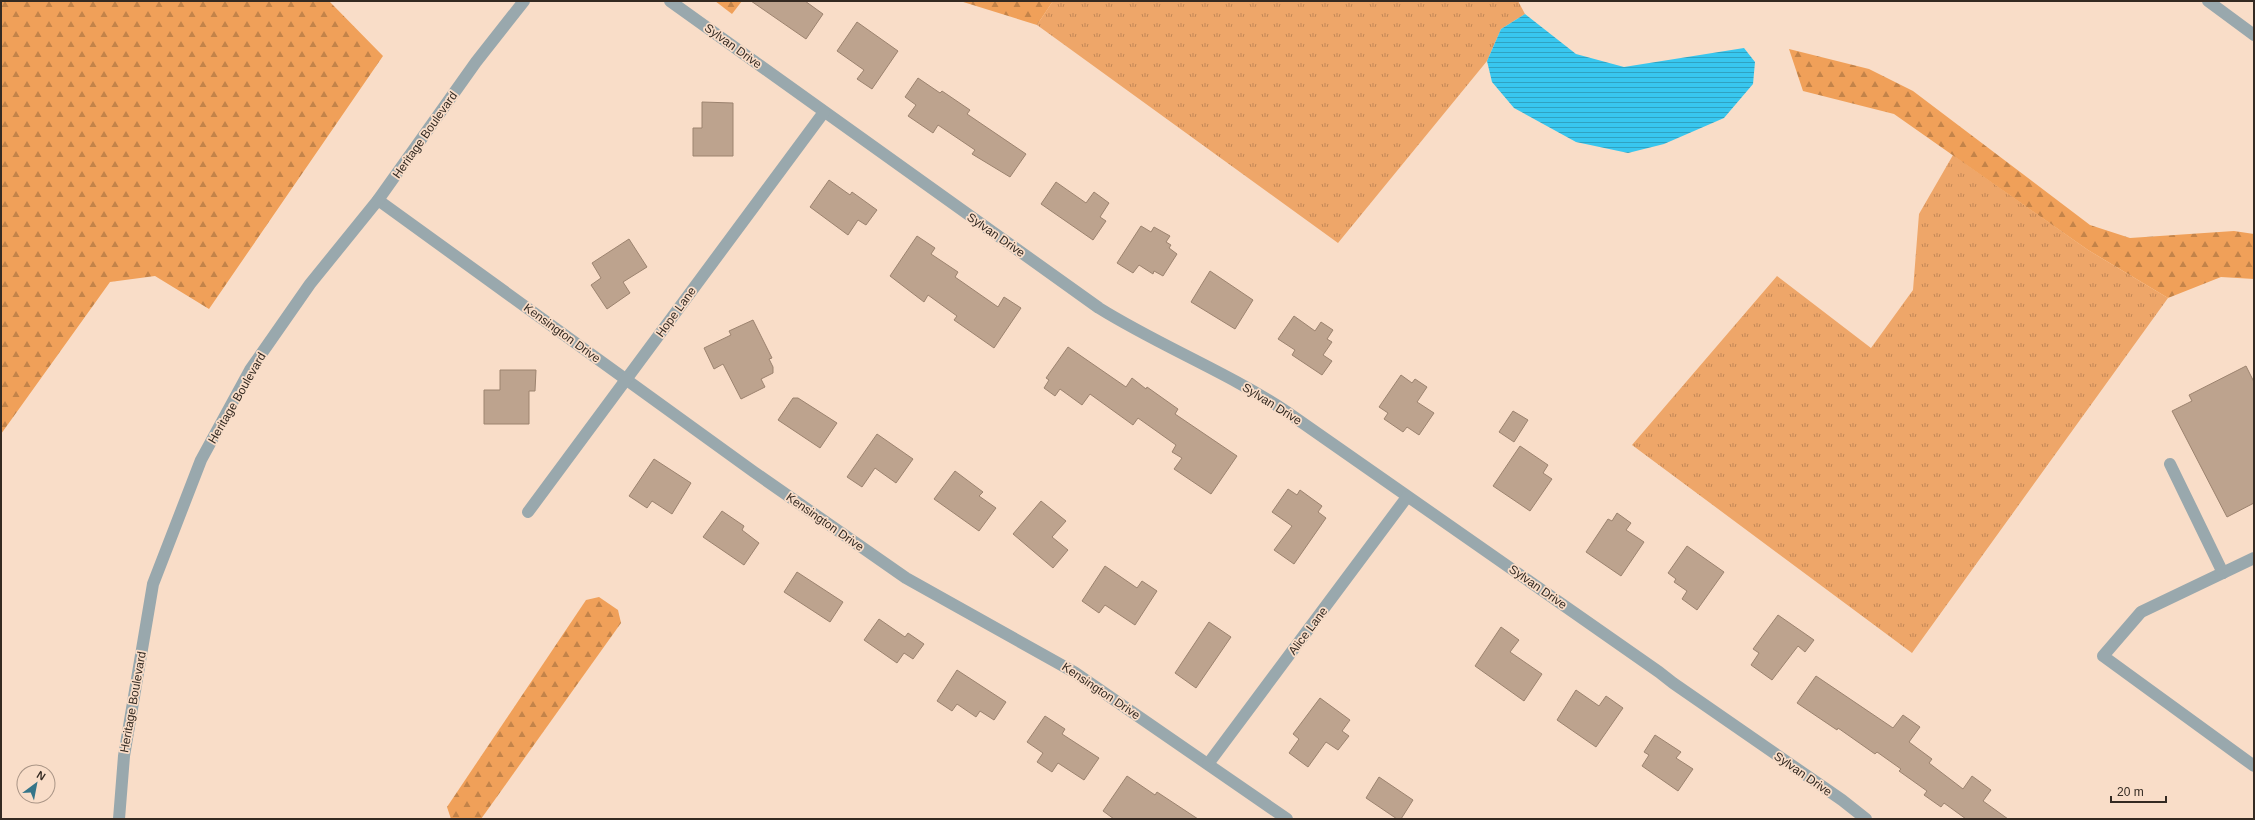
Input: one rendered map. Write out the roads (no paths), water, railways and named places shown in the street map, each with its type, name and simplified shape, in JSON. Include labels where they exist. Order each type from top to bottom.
[{"type":"street","name":"Heritage Boulevard","points":[[120,819],[124,756],[154,584],[201,460],[250,370],[310,284],[378,200],[476,62],[524,1]]},
{"type":"street","name":"Sylvan Drive","points":[[670,1],[1099,308],[1136,331],[1247,387],[1276,404],[1407,497],[1601,631],[1866,819]]},
{"type":"street","points":[[2208,1],[2254,35]]},
{"type":"street","name":"Hope Lane","points":[[528,512],[824,112]]},
{"type":"street","name":"Kensington Drive","points":[[378,200],[906,578],[1074,672],[1287,819]]},
{"type":"street","points":[[2170,464],[2223,573]]},
{"type":"street","name":"Alice Lane","points":[[1208,764],[1407,497]]},
{"type":"street","points":[[2254,558],[2141,612],[2103,656],[2254,766]]},
{"type":"water","points":[[1525,14],[1576,54],[1624,67],[1744,48],[1755,62],[1753,84],[1724,118],[1664,144],[1628,153],[1576,142],[1514,108],[1492,82],[1487,61],[1501,29]]}]
